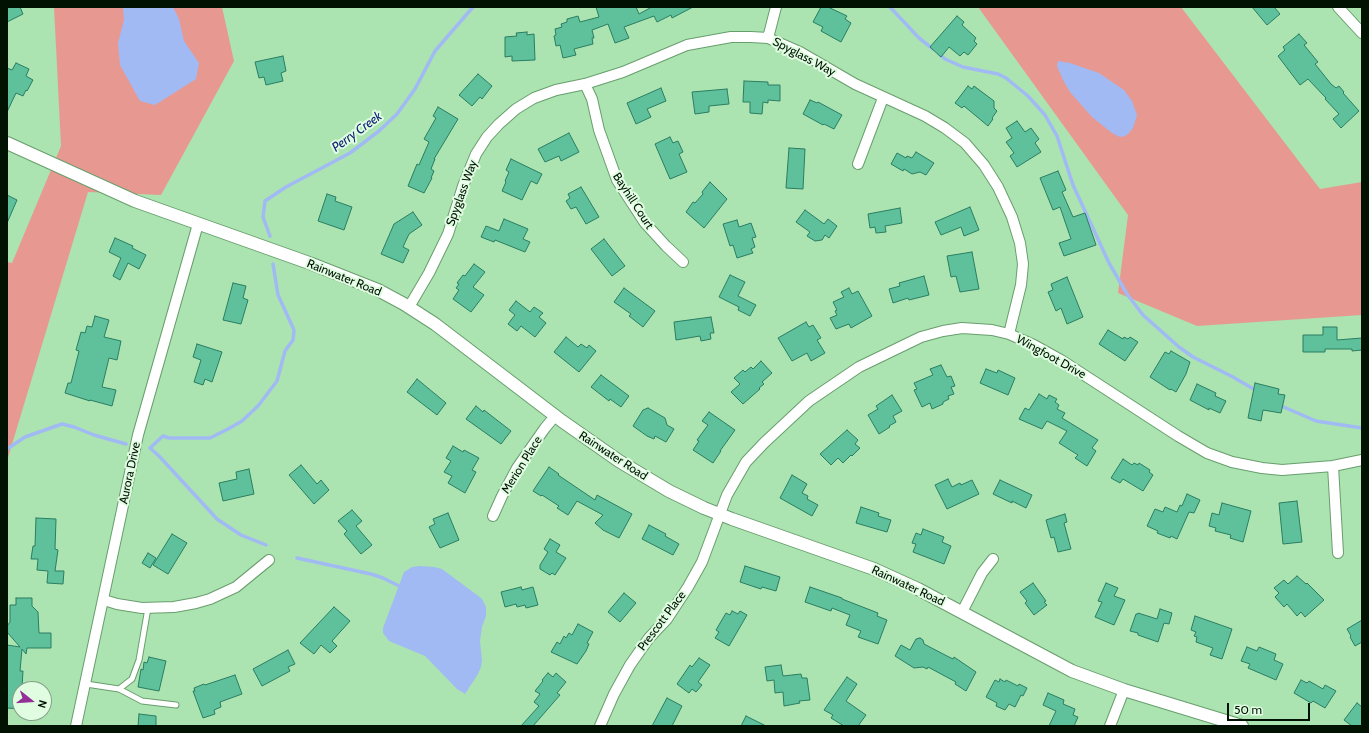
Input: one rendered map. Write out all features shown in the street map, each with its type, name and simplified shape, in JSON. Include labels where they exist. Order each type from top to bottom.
[{"type":"street","points":[[768,38],[776,7]]},
{"type":"street","points":[[1338,7],[1362,33]]},
{"type":"street","name":"Spyglass Way","points":[[409,307],[429,273],[448,234],[463,186],[476,154],[487,137],[516,109],[534,98],[556,90],[585,84],[646,63],[687,45],[731,37],[768,38],[800,52],[855,84],[925,116],[945,128],[965,143],[984,165],[998,187],[1012,217],[1020,243],[1023,264],[1021,285],[1009,334]]},
{"type":"street","name":"Bayhill Court","points":[[585,84],[592,99],[601,138],[617,180],[645,223],[683,262]]},
{"type":"street","points":[[858,164],[884,98]]},
{"type":"street","name":"Rainwater Road","points":[[7,143],[135,201],[336,273],[378,290],[409,307],[460,342],[555,416],[619,462],[669,490],[719,514],[874,569],[918,589],[1072,671],[1124,690],[1242,726]]},
{"type":"street","name":"Aurora Drive","points":[[76,726],[144,413],[198,224]]},
{"type":"street","name":"Wingfoot Drive","points":[[719,514],[727,495],[746,462],[809,401],[859,367],[921,337],[962,328],[992,330],[1009,334],[1034,345],[1061,360],[1178,436],[1207,453],[1232,462],[1282,470],[1333,466],[1362,460]]},
{"type":"street","name":"Merion Place","points":[[493,516],[502,496],[518,468],[555,416]]},
{"type":"street","points":[[1333,466],[1338,553]]},
{"type":"street","name":"Prescott Place","points":[[600,726],[614,694],[630,665],[649,638],[667,619],[688,587],[702,562],[719,514]]},
{"type":"street","points":[[962,612],[982,573],[993,559]]},
{"type":"street","points":[[104,600],[117,604],[148,608],[174,607],[196,603],[210,599],[236,587],[269,560]]},
{"type":"street","points":[[1110,726],[1124,690]]},
{"type":"lane","points":[[119,689],[132,679],[139,660],[148,608]]},
{"type":"lane","points":[[86,684],[119,689],[142,700],[176,705]]},
{"type":"shaded area","points":[[54,7],[222,7],[234,61],[161,195],[88,192],[7,461],[7,262],[12,263],[61,146]]},
{"type":"shaded area","points":[[978,7],[1181,7],[1320,189],[1362,182],[1362,315],[1197,326],[1118,293],[1128,215]]},
{"type":"water","points":[[123,7],[173,7],[179,19],[184,41],[199,63],[196,79],[155,105],[140,101],[120,65],[118,43],[124,20]]},
{"type":"water","points":[[1058,61],[1070,63],[1099,73],[1124,90],[1132,101],[1137,115],[1133,128],[1129,133],[1120,137],[1112,133],[1092,117],[1070,92],[1057,66]]},
{"type":"water","points":[[420,566],[442,569],[482,599],[486,607],[486,616],[482,627],[480,641],[482,660],[481,667],[465,694],[457,689],[425,656],[389,641],[383,633],[383,628],[404,572],[412,567]]},
{"type":"building","points":[[7,7],[20,7],[23,14],[7,22]]},
{"type":"building","points":[[596,7],[636,7],[639,14],[650,8],[649,7],[693,7],[672,18],[671,15],[657,22],[654,16],[624,27],[629,38],[615,43],[608,24],[592,30],[594,38],[592,38],[593,44],[574,49],[576,55],[563,58],[560,45],[556,46],[554,36],[556,35],[555,29],[562,27],[561,24],[567,22],[567,19],[578,16],[580,22],[599,17]]},
{"type":"building","points":[[821,7],[828,7],[847,16],[845,19],[851,23],[841,42],[821,31],[823,27],[813,22]]},
{"type":"building","points":[[1252,7],[1274,7],[1280,14],[1267,25]]},
{"type":"building","points":[[957,16],[964,22],[962,25],[976,38],[974,41],[977,44],[968,55],[964,52],[960,56],[949,47],[941,57],[930,47]]},
{"type":"building","points":[[527,32],[527,35],[534,34],[535,60],[512,61],[512,56],[505,57],[505,37],[517,36],[516,33]]},
{"type":"building","points":[[1299,34],[1307,43],[1304,45],[1318,62],[1315,64],[1331,84],[1336,88],[1339,86],[1344,92],[1343,93],[1359,111],[1341,128],[1333,119],[1339,114],[1325,99],[1326,98],[1308,79],[1300,85],[1278,56],[1285,50],[1283,47]]},
{"type":"building","points":[[283,56],[286,71],[281,73],[283,81],[266,85],[264,77],[259,78],[255,62]]},
{"type":"building","points":[[16,63],[29,69],[26,76],[33,80],[23,96],[16,93],[7,112],[7,68],[12,70]]},
{"type":"building","points":[[478,74],[492,86],[482,99],[480,97],[472,106],[459,95]]},
{"type":"building","points":[[744,81],[768,82],[768,85],[780,85],[780,101],[768,100],[768,103],[763,102],[762,114],[750,113],[750,102],[743,102]]},
{"type":"building","points":[[968,86],[972,89],[974,86],[994,101],[994,108],[997,111],[988,126],[964,106],[962,108],[955,103]]},
{"type":"building","points":[[661,88],[666,101],[647,109],[651,117],[636,124],[627,103]]},
{"type":"building","points":[[727,89],[729,104],[709,106],[709,112],[695,114],[692,92]]},
{"type":"building","points":[[810,100],[817,103],[818,102],[842,115],[834,129],[803,114]]},
{"type":"building","points":[[438,107],[458,119],[434,159],[431,169],[434,171],[432,178],[424,193],[408,186],[417,164],[419,165],[429,142],[424,139],[436,118],[433,116]]},
{"type":"building","points":[[1017,121],[1025,132],[1031,128],[1039,139],[1035,143],[1041,152],[1017,167],[1010,156],[1014,153],[1006,142],[1012,138],[1006,128]]},
{"type":"building","points":[[569,133],[579,152],[561,161],[559,156],[545,162],[538,149]]},
{"type":"building","points":[[670,137],[673,143],[678,141],[683,152],[679,154],[687,172],[670,179],[655,144]]},
{"type":"building","points":[[789,148],[805,149],[803,189],[786,188]]},
{"type":"building","points":[[916,152],[934,163],[926,175],[920,172],[912,174],[891,164],[897,153],[906,158],[907,156],[912,158]]},
{"type":"building","points":[[511,159],[542,174],[537,184],[531,181],[522,200],[502,191],[509,172],[506,170]]},
{"type":"building","points":[[1058,171],[1066,190],[1062,192],[1073,217],[1085,213],[1096,245],[1064,256],[1059,243],[1071,239],[1060,207],[1053,210],[1040,178]]},
{"type":"building","points":[[710,182],[727,199],[704,228],[686,212],[693,202],[695,203],[703,194],[702,192]]},
{"type":"building","points":[[581,187],[599,217],[586,224],[576,207],[571,209],[566,201],[570,198],[568,194]]},
{"type":"building","points":[[327,194],[336,197],[335,201],[352,207],[344,230],[318,221]]},
{"type":"building","points":[[7,195],[17,200],[7,223]]},
{"type":"building","points":[[970,207],[979,230],[964,236],[961,227],[941,235],[935,222]]},
{"type":"building","points":[[900,208],[902,223],[885,226],[886,232],[876,233],[875,227],[870,228],[868,214]]},
{"type":"building","points":[[805,210],[824,224],[828,219],[837,226],[829,238],[825,235],[822,240],[815,241],[807,236],[810,232],[796,222]]},
{"type":"building","points":[[413,212],[422,225],[409,234],[403,247],[409,250],[403,263],[381,254],[394,224]]},
{"type":"building","points":[[504,219],[528,229],[523,239],[530,242],[525,252],[495,240],[494,242],[481,237],[486,226],[499,231]]},
{"type":"building","points":[[737,220],[739,227],[751,223],[756,237],[752,238],[755,247],[751,249],[753,253],[737,258],[733,245],[730,246],[723,224]]},
{"type":"building","points":[[115,238],[133,246],[132,248],[146,255],[139,269],[128,263],[120,280],[113,276],[121,258],[109,252]]},
{"type":"building","points":[[604,239],[625,266],[612,276],[591,249]]},
{"type":"building","points":[[972,252],[979,289],[960,292],[956,276],[951,277],[947,256]]},
{"type":"building","points":[[474,264],[485,272],[473,287],[484,295],[471,312],[453,299],[459,290],[456,288],[459,284],[457,283],[463,275],[465,276]]},
{"type":"building","points":[[730,275],[745,282],[738,296],[756,305],[750,316],[738,310],[739,307],[719,297]]},
{"type":"building","points":[[924,276],[929,295],[909,300],[908,298],[893,303],[889,289],[900,286],[899,283]]},
{"type":"building","points":[[1067,277],[1083,317],[1067,324],[1061,308],[1056,311],[1048,292],[1053,290],[1051,284]]},
{"type":"building","points":[[233,283],[246,286],[243,298],[248,300],[241,324],[223,320]]},
{"type":"building","points":[[624,288],[655,311],[643,327],[629,316],[631,314],[614,302]]},
{"type":"building","points":[[849,288],[852,294],[858,291],[872,316],[851,328],[849,324],[836,329],[830,318],[837,315],[835,311],[837,310],[833,302],[844,297],[841,292]]},
{"type":"building","points":[[516,301],[530,312],[534,307],[543,313],[539,317],[546,323],[535,337],[521,326],[517,331],[508,324],[515,315],[509,310]]},
{"type":"building","points":[[95,316],[109,320],[104,337],[121,341],[117,360],[109,358],[102,387],[116,390],[112,406],[65,393],[68,383],[71,383],[79,351],[76,350],[81,332],[85,333],[87,326],[92,327]]},
{"type":"building","points":[[711,317],[714,333],[710,333],[711,339],[701,341],[700,336],[676,340],[674,322]]},
{"type":"building","points":[[806,322],[809,327],[813,325],[821,338],[817,340],[825,353],[811,361],[807,353],[792,361],[778,338]]},
{"type":"building","points":[[1323,327],[1337,327],[1337,340],[1362,338],[1362,350],[1352,351],[1352,349],[1325,349],[1325,352],[1303,352],[1303,335],[1323,335]]},
{"type":"building","points":[[1108,330],[1123,339],[1124,337],[1128,339],[1130,337],[1138,342],[1125,361],[1099,344]]},
{"type":"building","points":[[566,337],[578,347],[581,344],[587,348],[589,345],[596,351],[579,372],[554,352]]},
{"type":"building","points":[[197,344],[222,352],[212,382],[205,379],[203,385],[194,382],[201,360],[193,357]]},
{"type":"building","points":[[1171,351],[1190,362],[1186,374],[1176,392],[1171,389],[1170,390],[1150,377],[1165,352],[1169,354]]},
{"type":"building","points":[[761,361],[772,373],[762,382],[764,384],[759,388],[760,389],[743,404],[731,392],[740,384],[734,378],[743,370],[745,372],[751,367],[753,369]]},
{"type":"building","points":[[941,365],[947,377],[951,376],[955,386],[951,387],[954,394],[948,396],[949,399],[943,402],[943,404],[932,409],[930,403],[922,407],[914,390],[917,389],[914,383],[933,375],[930,369]]},
{"type":"building","points":[[986,369],[997,373],[998,370],[1015,378],[1008,395],[980,383]]},
{"type":"building","points":[[601,375],[629,396],[621,407],[610,399],[609,401],[591,387]]},
{"type":"building","points":[[417,379],[446,403],[437,415],[407,392]]},
{"type":"building","points":[[1255,383],[1279,389],[1278,394],[1285,395],[1281,413],[1263,410],[1261,421],[1248,418]]},
{"type":"building","points":[[1197,384],[1216,393],[1215,396],[1226,401],[1220,413],[1209,408],[1209,410],[1190,400]]},
{"type":"building","points":[[1039,394],[1047,399],[1049,395],[1057,399],[1055,402],[1059,405],[1057,409],[1065,413],[1062,418],[1098,440],[1092,448],[1096,451],[1087,466],[1075,458],[1078,455],[1059,443],[1067,431],[1047,421],[1042,429],[1019,419],[1025,408],[1029,410]]},
{"type":"building","points":[[892,395],[902,411],[893,416],[896,422],[879,434],[868,415],[878,409],[876,406]]},
{"type":"building","points":[[476,406],[483,412],[484,410],[511,431],[501,444],[466,419]]},
{"type":"building","points":[[648,408],[665,418],[667,425],[674,429],[666,442],[655,436],[654,439],[647,436],[633,426],[643,410]]},
{"type":"building","points":[[709,412],[735,430],[713,463],[693,450],[699,441],[697,440],[708,425],[702,421]]},
{"type":"building","points":[[847,430],[858,440],[855,444],[860,448],[843,463],[838,458],[831,465],[820,454]]},
{"type":"building","points":[[453,446],[463,452],[464,450],[479,458],[472,470],[476,472],[465,493],[448,483],[452,476],[444,472],[451,461],[446,458]]},
{"type":"building","points":[[1123,459],[1132,465],[1134,463],[1138,465],[1139,463],[1150,470],[1149,472],[1153,475],[1143,491],[1123,479],[1120,483],[1111,478]]},
{"type":"building","points":[[301,465],[317,484],[321,480],[329,490],[314,504],[289,475]]},
{"type":"building","points":[[549,467],[559,474],[558,475],[595,500],[597,495],[632,514],[619,538],[603,530],[595,523],[603,515],[577,501],[568,515],[557,508],[559,506],[533,491]]},
{"type":"building","points":[[249,469],[254,494],[223,501],[219,483],[237,479],[236,472]]},
{"type":"building","points":[[792,475],[807,484],[802,493],[808,496],[807,499],[818,505],[812,516],[780,498]]},
{"type":"building","points":[[948,479],[952,487],[972,480],[979,494],[947,509],[935,485]]},
{"type":"building","points":[[1000,480],[1032,495],[1026,508],[993,494]]},
{"type":"building","points":[[1187,494],[1200,500],[1194,513],[1189,512],[1177,539],[1157,533],[1158,531],[1147,526],[1155,509],[1163,512],[1165,507],[1177,512],[1180,505],[1182,506]]},
{"type":"building","points":[[1297,501],[1302,542],[1283,544],[1279,503]]},
{"type":"building","points":[[1222,503],[1251,511],[1243,542],[1230,538],[1231,535],[1215,531],[1216,528],[1209,526],[1212,513],[1219,515]]},
{"type":"building","points":[[861,507],[879,513],[878,516],[891,520],[887,532],[856,523]]},
{"type":"building","points":[[352,510],[362,521],[356,526],[372,545],[361,554],[344,534],[347,531],[338,521]]},
{"type":"building","points":[[448,513],[459,540],[440,548],[429,527],[435,524],[433,519]]},
{"type":"building","points":[[1065,514],[1067,522],[1064,523],[1071,549],[1058,552],[1054,537],[1051,538],[1046,520]]},
{"type":"building","points":[[36,518],[56,519],[55,549],[58,550],[55,571],[64,571],[63,584],[47,583],[48,571],[37,570],[38,559],[31,559],[33,546],[35,546]]},
{"type":"building","points":[[649,525],[666,534],[665,536],[679,544],[673,555],[642,539]]},
{"type":"building","points":[[923,529],[944,537],[942,542],[951,546],[944,564],[913,552],[916,544],[912,543],[916,533],[921,535]]},
{"type":"building","points":[[172,534],[187,543],[168,574],[153,565]]},
{"type":"building","points":[[550,539],[560,545],[556,552],[566,558],[555,575],[552,573],[550,575],[540,569],[540,565],[548,552],[544,549]]},
{"type":"building","points":[[148,553],[156,558],[150,568],[142,563]]},
{"type":"building","points":[[745,566],[780,577],[776,591],[762,587],[761,589],[740,582]]},
{"type":"building","points":[[1297,576],[1306,584],[1307,583],[1324,600],[1305,617],[1301,612],[1297,616],[1287,604],[1284,607],[1275,597],[1279,593],[1274,588],[1284,580],[1288,584]]},
{"type":"building","points":[[1033,583],[1046,601],[1044,602],[1047,605],[1034,615],[1025,603],[1027,601],[1020,592]]},
{"type":"building","points":[[1106,583],[1118,588],[1114,596],[1125,600],[1114,625],[1095,617],[1102,602],[1098,601]]},
{"type":"building","points":[[521,587],[522,590],[533,587],[538,605],[526,608],[525,605],[517,607],[516,604],[505,607],[501,592]]},
{"type":"building","points":[[810,587],[878,613],[877,616],[887,620],[878,644],[858,637],[861,631],[846,625],[850,615],[832,608],[831,611],[805,602]]},
{"type":"building","points":[[624,593],[636,603],[620,622],[608,612]]},
{"type":"building","points":[[16,598],[32,598],[32,606],[38,612],[39,633],[51,633],[51,648],[27,648],[26,654],[22,649],[20,671],[23,671],[22,681],[12,681],[12,708],[7,708],[7,645],[20,647],[7,632],[7,626],[10,622],[10,605],[16,605]]},
{"type":"building","points":[[334,607],[350,621],[332,641],[337,646],[330,653],[321,645],[314,654],[300,643]]},
{"type":"building","points":[[1160,609],[1172,613],[1169,624],[1164,623],[1158,642],[1130,631],[1136,614],[1138,613],[1157,619]]},
{"type":"building","points":[[732,611],[738,614],[740,611],[747,615],[729,646],[715,638],[719,632],[716,630],[726,613],[730,615]]},
{"type":"building","points":[[1195,616],[1232,629],[1222,659],[1210,655],[1213,648],[1196,642],[1197,637],[1194,636],[1196,632],[1191,630]]},
{"type":"building","points":[[1362,620],[1362,642],[1355,646],[1347,629]]},
{"type":"building","points":[[578,624],[593,632],[587,643],[589,644],[586,651],[577,664],[551,652],[557,642],[560,644],[564,636],[566,638],[569,633],[572,635]]},
{"type":"building","points":[[920,638],[923,640],[924,644],[953,659],[954,657],[976,672],[966,691],[955,684],[956,682],[928,667],[927,669],[923,667],[914,668],[895,656],[901,645],[910,650],[916,639]]},
{"type":"building","points":[[1247,647],[1257,651],[1259,647],[1276,654],[1274,660],[1283,664],[1276,680],[1248,668],[1250,664],[1241,661]]},
{"type":"building","points":[[288,650],[295,664],[288,667],[290,671],[262,686],[253,669]]},
{"type":"building","points":[[149,657],[166,661],[159,691],[138,687],[141,669],[143,670],[144,662],[147,663]]},
{"type":"building","points":[[699,658],[710,665],[698,682],[702,685],[696,692],[692,689],[689,693],[677,684],[690,665],[692,667]]},
{"type":"building","points":[[781,665],[783,676],[801,674],[802,678],[807,678],[810,700],[799,701],[800,703],[784,706],[783,692],[775,693],[774,680],[767,681],[765,667]]},
{"type":"building","points":[[548,673],[553,677],[556,673],[566,682],[557,693],[560,695],[533,726],[521,726],[539,706],[534,702],[540,694],[535,691]]},
{"type":"building","points":[[235,675],[242,694],[220,702],[221,707],[214,710],[215,714],[203,718],[193,691],[195,691],[194,688]]},
{"type":"building","points":[[847,677],[857,684],[846,701],[866,715],[858,726],[844,726],[831,718],[833,715],[824,710]]},
{"type":"building","points":[[1000,679],[1005,682],[1006,680],[1018,686],[1019,684],[1027,688],[1023,696],[1021,695],[1015,707],[1009,704],[1005,710],[996,706],[997,703],[986,697],[995,680],[999,682]]},
{"type":"building","points":[[1301,680],[1307,683],[1309,681],[1323,689],[1325,685],[1336,691],[1325,708],[1313,701],[1311,703],[1294,693]]},
{"type":"building","points":[[1048,693],[1064,700],[1063,704],[1075,709],[1073,715],[1078,717],[1074,726],[1049,726],[1056,711],[1043,705]]},
{"type":"building","points":[[667,698],[682,706],[672,726],[652,726]]},
{"type":"building","points":[[1357,703],[1362,707],[1362,726],[1352,726],[1344,720]]},
{"type":"building","points":[[139,714],[156,716],[156,726],[138,726]]},
{"type":"building","points":[[746,716],[766,726],[741,726]]},
{"type":"waterway","name":"Perry Creek","points":[[270,236],[263,217],[265,201],[286,187],[350,153],[379,131],[397,114],[415,89],[435,51],[473,7]]},
{"type":"waterway","points":[[890,7],[919,38],[933,49]]},
{"type":"waterway","points":[[939,54],[945,59],[963,67],[998,74],[1006,78],[1028,96],[1045,115],[1057,136],[1073,185],[1109,263],[1127,294],[1143,315],[1179,347],[1193,357],[1257,391]]},
{"type":"waterway","name":"Perry Creek","points":[[266,545],[241,535],[217,519],[150,448],[163,436],[169,438],[210,438],[228,429],[242,421],[258,406],[277,381],[285,351],[293,340],[294,330],[278,295],[273,264]]},
{"type":"waterway","points":[[1279,405],[1316,421],[1362,428]]},
{"type":"waterway","name":"Perry Creek","points":[[7,449],[25,437],[62,424],[126,444]]},
{"type":"waterway","points":[[297,558],[371,574],[399,586]]}]
